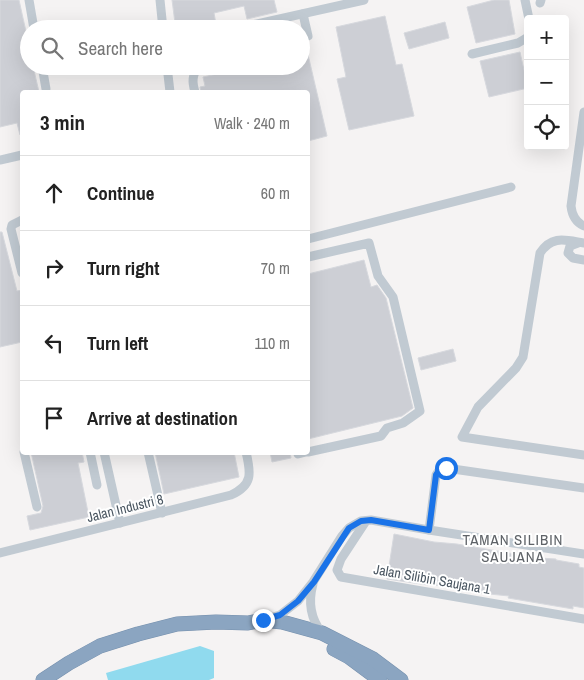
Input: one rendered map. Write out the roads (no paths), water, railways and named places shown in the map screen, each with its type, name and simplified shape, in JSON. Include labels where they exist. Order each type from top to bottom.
[{"type":"highway","points":[[43,680],[100,646],[138,634],[177,624],[248,623],[263,620],[303,626],[322,633],[373,659],[401,680]]},
{"type":"highway","points":[[248,623],[262,628],[306,636],[327,644],[349,657],[380,680]]},
{"type":"street","points":[[29,0],[32,20]]},
{"type":"street","points":[[160,0],[162,20]]},
{"type":"street","points":[[275,20],[364,0]]},
{"type":"street","points":[[525,0],[528,15]]},
{"type":"street","points":[[303,14],[304,20]]},
{"type":"street","points":[[472,54],[518,44],[524,40]]},
{"type":"street","points":[[44,75],[46,89]]},
{"type":"street","points":[[168,75],[170,90]]},
{"type":"street","points":[[193,75],[192,81],[194,90]]},
{"type":"street","points":[[584,112],[571,206],[572,214],[576,221],[584,226]]},
{"type":"street","points":[[0,160],[20,155]]},
{"type":"street","points":[[310,238],[511,187]]},
{"type":"street","points":[[20,221],[12,225],[12,229],[20,264]]},
{"type":"street","points":[[582,243],[556,240],[546,244],[540,253],[523,357],[516,368],[478,407],[462,436],[584,455]]},
{"type":"street","points":[[310,257],[369,243],[378,276],[394,297],[420,411],[403,423],[387,428],[381,436],[310,451]]},
{"type":"street","points":[[582,243],[570,246],[568,253],[573,258],[584,260]]},
{"type":"street","points":[[25,455],[37,507]]},
{"type":"street","points":[[91,455],[97,485]]},
{"type":"street","points":[[105,455],[120,523]]},
{"type":"street","points":[[149,455],[162,513]]},
{"type":"street","name":"Jalan Industri 8","points":[[0,553],[239,492],[249,478],[250,468],[247,455]]},
{"type":"street","points":[[429,530],[436,475],[440,469],[446,468],[584,488]]},
{"type":"street","points":[[263,620],[280,615],[298,601],[314,582],[349,528],[366,520],[584,554]]},
{"type":"street","name":"Jalan Silibin Saujana 1","points":[[366,520],[341,559],[337,570],[341,577],[584,619]]},
{"type":"street","points":[[314,582],[310,598],[310,608],[316,625],[322,633]]},
{"type":"water","points":[[200,646],[214,651],[214,678],[209,680],[108,680],[106,673]]},
{"type":"district","name":"TAMAN SILIBIN SAUJANA","points":[[513,548]]}]
